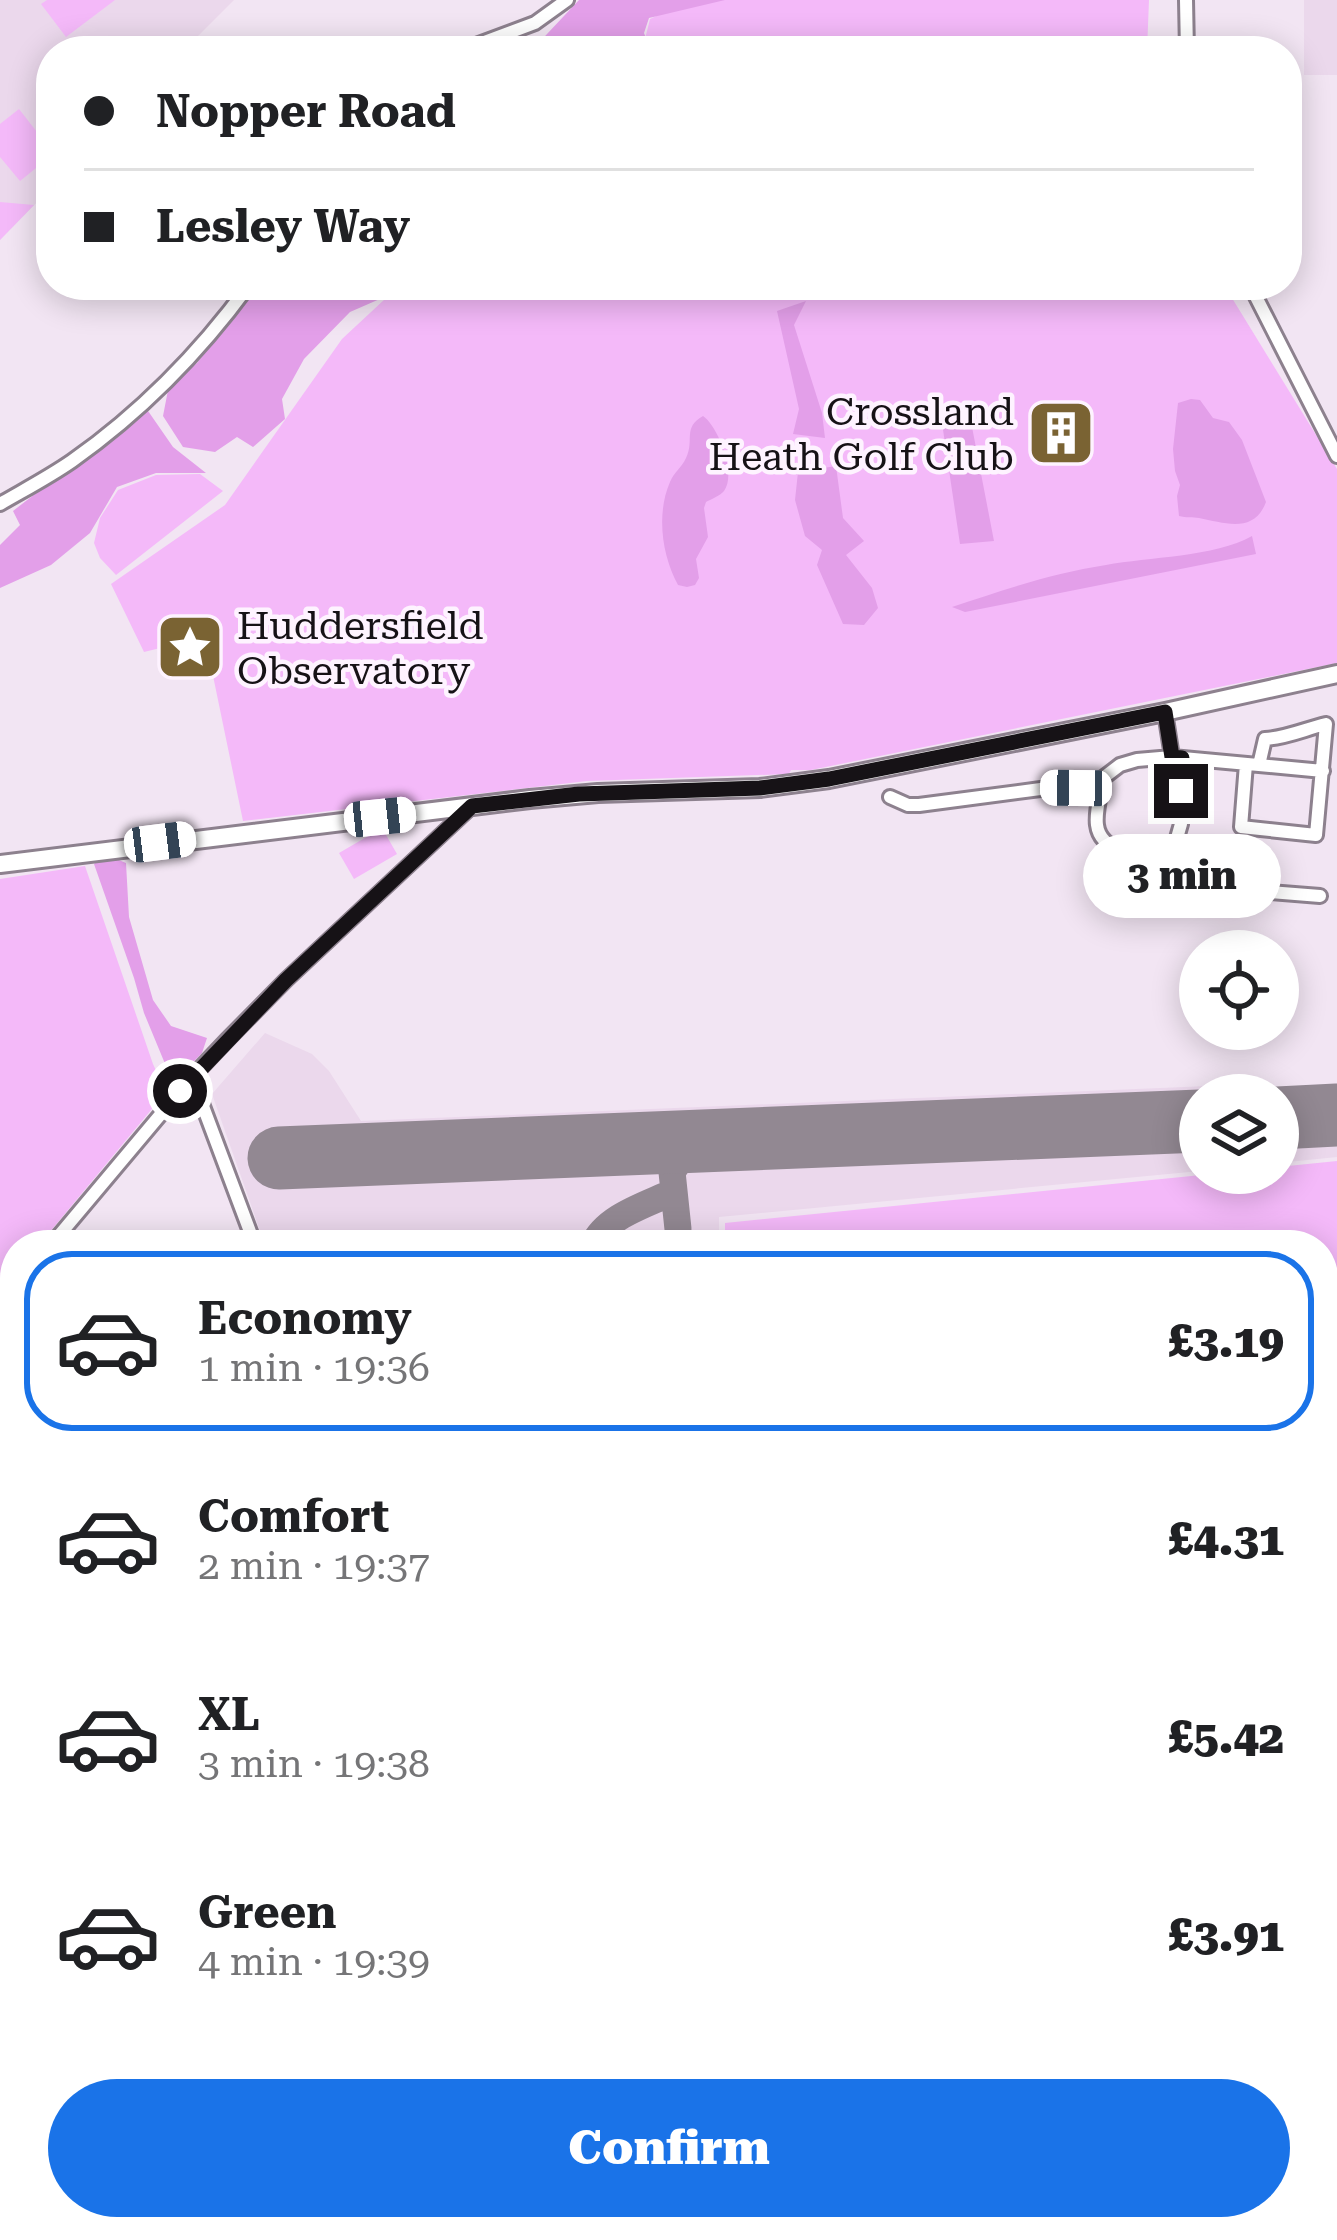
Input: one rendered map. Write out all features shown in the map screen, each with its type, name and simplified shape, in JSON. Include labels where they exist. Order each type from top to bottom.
[{"type":"street","points":[[499,36],[535,22],[567,0]]},
{"type":"street","points":[[1186,0],[1187,36]]},
{"type":"street","points":[[0,503],[72,461],[114,428],[198,351],[237,300]]},
{"type":"street","points":[[1258,300],[1337,456]]},
{"type":"street","points":[[0,864],[579,794],[760,788],[829,779],[1337,674]]},
{"type":"street","points":[[1165,712],[1177,757],[1181,824],[1171,859]]},
{"type":"street","points":[[1326,724],[1316,835],[1241,827],[1252,765],[1265,740],[1287,738],[1326,724]]},
{"type":"street","points":[[890,797],[919,805],[1076,788],[1103,778],[1120,765],[1177,757],[1323,771]]},
{"type":"street","points":[[1103,778],[1096,821],[1100,835],[1111,846],[1171,859],[1185,879],[1197,886],[1320,896]]},
{"type":"street","points":[[64,1230],[192,1077],[286,980],[472,806]]},
{"type":"street","points":[[192,1077],[249,1230]]},
{"type":"shaded area","points":[[0,0],[234,0],[198,36],[36,36],[36,203],[0,240]]},
{"type":"shaded area","points":[[47,0],[115,0],[67,36],[41,4]]},
{"type":"shaded area","points":[[579,0],[725,0],[649,18],[645,36],[545,36]]},
{"type":"shaded area","points":[[689,0],[1149,0],[1148,36],[646,36],[650,19]]},
{"type":"shaded area","points":[[1304,0],[1337,0],[1337,75],[1304,75]]},
{"type":"shaded area","points":[[19,109],[36,131],[36,168],[20,181],[0,157],[0,124]]},
{"type":"shaded area","points":[[0,202],[34,205],[0,240]]},
{"type":"shaded area","points":[[246,300],[378,300],[350,312],[304,359],[282,399],[285,419],[253,447],[237,437],[215,452],[183,447],[163,416],[169,385],[197,363]]},
{"type":"shaded area","points":[[384,300],[1233,300],[1337,469],[1337,663],[789,774],[587,781],[243,821],[205,637],[144,652],[111,584],[225,505],[342,339]]},
{"type":"shaded area","points":[[806,301],[794,325],[822,413],[825,438],[793,434],[799,409],[777,311]]},
{"type":"shaded area","points":[[1200,400],[1213,418],[1229,422],[1242,440],[1266,502],[1254,519],[1228,524],[1179,516],[1180,485],[1173,449],[1178,403]]},
{"type":"shaded area","points":[[146,408],[173,447],[206,473],[156,473],[117,487],[90,533],[51,565],[0,588],[0,545],[20,525],[13,511]]},
{"type":"shaded area","points":[[703,416],[724,451],[728,474],[723,493],[706,502],[708,537],[696,559],[699,578],[687,587],[678,585],[668,561],[663,508],[670,482],[688,452],[693,425]]},
{"type":"shaded area","points":[[942,423],[972,427],[994,541],[960,544]]},
{"type":"shaded area","points":[[836,466],[843,518],[864,541],[846,555],[872,588],[878,608],[864,625],[843,624],[817,565],[822,550],[805,536],[795,500],[798,472]]},
{"type":"shaded area","points":[[200,474],[223,491],[116,575],[94,543],[100,518],[118,490],[156,475]]},
{"type":"shaded area","points":[[1252,536],[1256,554],[965,612],[952,607],[1067,573],[1201,552]]},
{"type":"shaded area","points":[[382,828],[397,854],[354,879],[339,853]]},
{"type":"shaded area","points":[[100,858],[126,863],[129,917],[153,1000],[171,1026],[207,1038],[202,1053],[173,1083],[94,864]]},
{"type":"shaded area","points":[[85,866],[166,1092],[51,1230],[0,1230],[0,879]]},
{"type":"shaded area","points":[[265,1033],[312,1054],[329,1071],[361,1121],[1179,1087],[1179,1173],[719,1217],[719,1230],[260,1230],[212,1094]]},
{"type":"shaded area","points":[[1337,1088],[1337,1157],[1299,1161],[1299,1091]]},
{"type":"shaded area","points":[[1337,1161],[1337,1230],[725,1230],[725,1223],[1179,1177],[1179,1194],[1299,1194],[1299,1165]]},
{"type":"taxiway","points":[[678,1229],[672,1172],[680,1160],[718,1141]]},
{"type":"taxiway","points":[[603,1230],[673,1192]]},
{"type":"runway","points":[[1299,1117],[1337,1115]]},
{"type":"runway","points":[[279,1158],[1179,1122]]},
{"type":"place","name":"Crossland Heath Golf Club","points":[[1061,433]]},
{"type":"place","name":"Huddersfield Observatory","points":[[190,647]]},
{"type":"route","points":[[180,1091],[286,980],[472,806],[579,794],[760,788],[829,779],[1165,712],[1172,757],[1182,758],[1181,791]]}]
